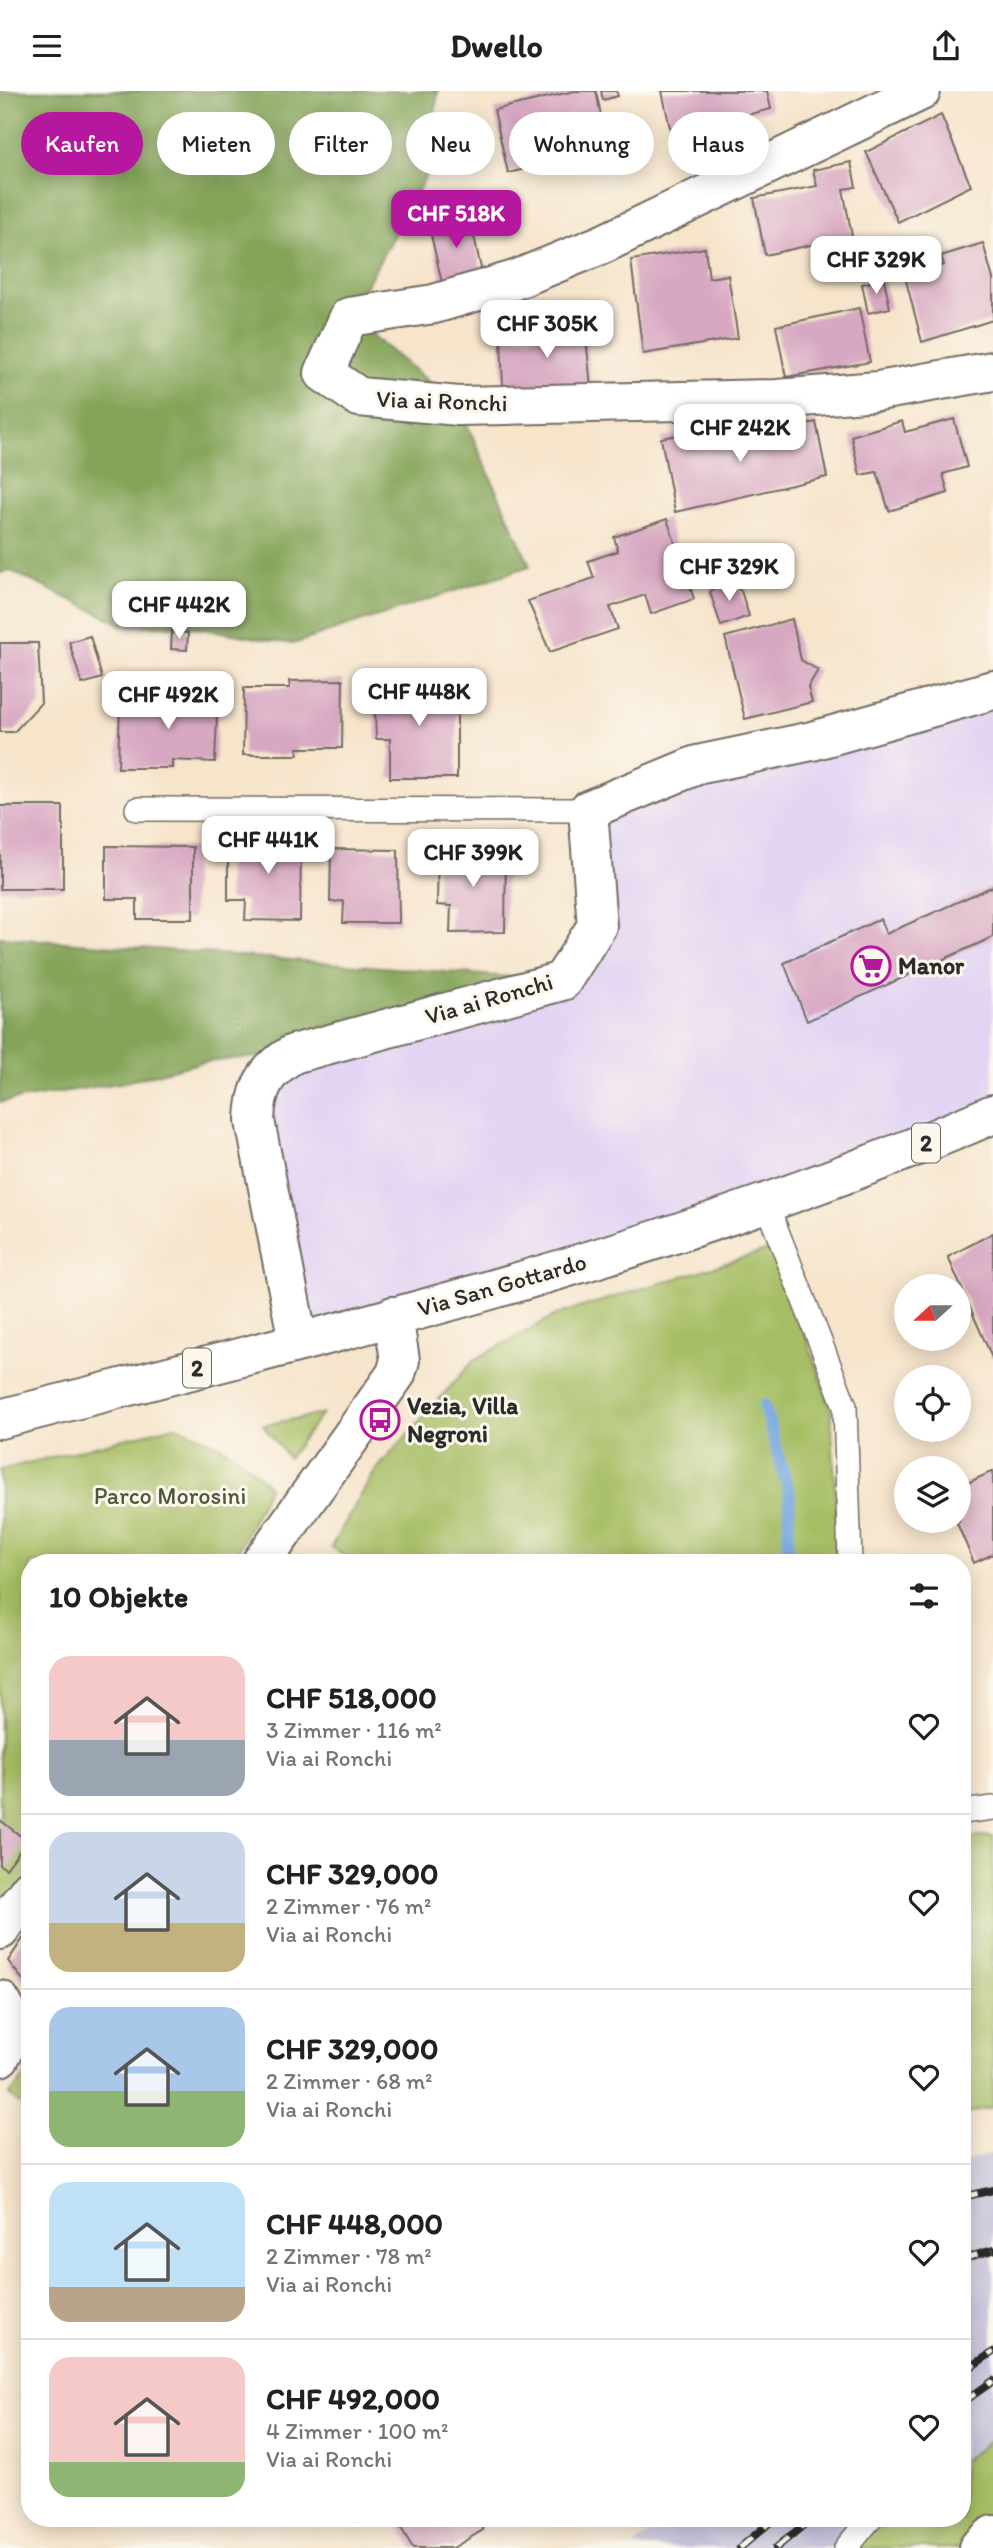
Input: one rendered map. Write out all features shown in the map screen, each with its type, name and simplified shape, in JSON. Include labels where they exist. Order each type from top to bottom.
[{"type":"street","name":"Via ai Ronchi","points":[[921,91],[603,244],[515,280],[434,304],[349,317],[324,373],[359,397],[459,406],[777,399],[878,391],[993,371]]},
{"type":"street","points":[[588,810],[697,765],[812,741],[993,690]]},
{"type":"street","name":"Via ai Ronchi","points":[[299,1341],[255,1121],[257,1093],[262,1080],[293,1054],[562,981],[597,926],[588,810]]},
{"type":"street","name":"Via San Gottardo","points":[[0,1419],[393,1316],[700,1226],[858,1170],[993,1114]]},
{"type":"street","points":[[267,1554],[396,1374],[400,1360],[393,1316]]},
{"type":"street","points":[[0,1930],[21,1901]]},
{"type":"street","points":[[0,2000],[9,2022],[9,2038],[0,2057]]},
{"type":"street","points":[[978,2548],[993,2535]]},
{"type":"lane","points":[[137,810],[588,810]]},
{"type":"lane","points":[[768,1201],[768,1208],[845,1406],[849,1554]]},
{"type":"lane","points":[[971,1811],[993,1808]]},
{"type":"lane","points":[[846,2548],[863,2527]]},
{"type":"shaded area","points":[[993,690],[993,1114],[298,1341],[270,1203],[271,1069],[562,981],[597,926],[588,810]]},
{"type":"shaded area","points":[[993,2153],[993,2480],[971,2503],[971,2160]]},
{"type":"shaded area","points":[[657,2527],[947,2527],[927,2548],[633,2548]]},
{"type":"green space","points":[[0,91],[438,91],[435,112],[406,112],[406,175],[426,176],[349,317],[459,406],[530,566],[293,644],[186,626],[125,626],[9,570],[0,573]]},
{"type":"green space","points":[[0,937],[562,981],[293,1054],[203,1062],[125,1082],[0,1102]]},
{"type":"green space","points":[[775,1248],[831,1409],[839,1554],[341,1554],[331,1547],[375,1471],[474,1360],[556,1315]]},
{"type":"green space","points":[[322,1414],[288,1458],[263,1425]]},
{"type":"green space","name":"Parco Morosini","points":[[175,1426],[227,1450],[249,1466],[269,1487],[236,1554],[21,1554],[21,1887],[0,1915],[0,1470]]},
{"type":"green space","points":[[993,1836],[993,2107],[971,2113],[971,1837]]},
{"type":"green space","points":[[21,2081],[21,2105],[9,2095]]},
{"type":"green space","points":[[993,2439],[993,2548],[846,2548],[873,2527],[971,2527],[971,2454]]},
{"type":"building","points":[[574,91],[596,91],[600,112],[509,112],[508,173],[494,110]]},
{"type":"building","points":[[601,91],[616,91],[618,96],[603,100]]},
{"type":"building","points":[[662,91],[767,91],[771,109],[759,112],[668,112],[668,119]]},
{"type":"building","points":[[941,115],[971,186],[898,222],[866,152]]},
{"type":"building","points":[[851,162],[856,187],[843,189],[852,236],[765,255],[754,198],[817,186],[813,170]]},
{"type":"building","points":[[469,212],[483,278],[443,287],[428,222]]},
{"type":"building","points":[[983,243],[993,279],[993,320],[922,342],[905,277],[944,265],[941,256]]},
{"type":"building","points":[[705,248],[709,278],[728,275],[738,338],[643,354],[631,260]]},
{"type":"building","points":[[884,279],[890,308],[868,313],[862,284]]},
{"type":"building","points":[[859,308],[870,362],[786,377],[776,326]]},
{"type":"building","points":[[585,326],[591,388],[503,387],[501,340],[542,336],[542,329]]},
{"type":"building","points":[[954,419],[967,467],[943,474],[948,493],[889,511],[877,472],[860,475],[851,436],[902,421],[905,432]]},
{"type":"building","points":[[816,422],[827,477],[675,512],[661,438],[724,427],[726,443]]},
{"type":"building","points":[[667,519],[694,599],[651,614],[645,595],[610,607],[618,629],[550,652],[528,601],[594,578],[588,561],[618,551],[614,537]]},
{"type":"building","points":[[729,581],[741,591],[749,616],[721,626],[710,592],[716,584]]},
{"type":"building","points":[[792,619],[801,660],[818,670],[808,687],[812,702],[745,719],[725,637]]},
{"type":"building","points":[[172,631],[188,633],[187,650],[171,649]]},
{"type":"building","points":[[90,636],[102,678],[82,684],[69,642]]},
{"type":"building","points":[[0,643],[38,643],[41,703],[14,732],[0,732]]},
{"type":"building","points":[[343,680],[342,748],[297,748],[298,755],[243,755],[244,688],[290,688],[289,681]]},
{"type":"building","points":[[457,681],[457,778],[390,778],[390,739],[376,739],[374,684]]},
{"type":"building","points":[[164,692],[218,694],[215,762],[172,760],[172,768],[118,768],[120,702],[164,701]]},
{"type":"building","points":[[0,806],[63,806],[63,889],[0,889]]},
{"type":"building","points":[[259,825],[296,826],[295,846],[301,846],[300,921],[245,920],[246,900],[228,900],[228,847],[260,846]]},
{"type":"building","points":[[106,846],[193,847],[193,919],[137,919],[137,899],[106,899]]},
{"type":"building","points":[[506,848],[505,932],[450,933],[451,906],[437,905],[438,849]]},
{"type":"building","points":[[331,849],[398,850],[399,923],[343,923],[344,901],[330,902]]},
{"type":"building","points":[[993,886],[993,937],[807,1021],[784,963],[880,919],[886,934]]},
{"type":"building","points":[[993,1233],[993,1360],[971,1310],[971,1274],[955,1274],[948,1257]]},
{"type":"building","points":[[993,1471],[993,1554],[974,1563],[961,1533],[971,1533],[971,1481]]},
{"type":"building","points":[[0,1820],[21,1836],[21,1849],[6,1869],[0,1865]]},
{"type":"building","points":[[21,1942],[21,1978],[8,1961]]},
{"type":"building","points":[[400,2527],[481,2527],[483,2530],[453,2548],[413,2548]]},
{"type":"waterway","points":[[764,1405],[790,1496],[787,1554]]},
{"type":"railway","points":[[971,2195],[993,2190]]},
{"type":"railway","points":[[971,2256],[993,2250]]},
{"type":"railway","points":[[971,2367],[993,2352]]},
{"type":"railway","points":[[971,2397],[993,2381]]},
{"type":"railway","points":[[740,2548],[764,2527]]},
{"type":"railway","points":[[776,2548],[801,2527]]},
{"type":"place","name":"Manor","points":[[871,966]]},
{"type":"place","name":"Vezia, Villa Negroni","points":[[380,1420]]}]
